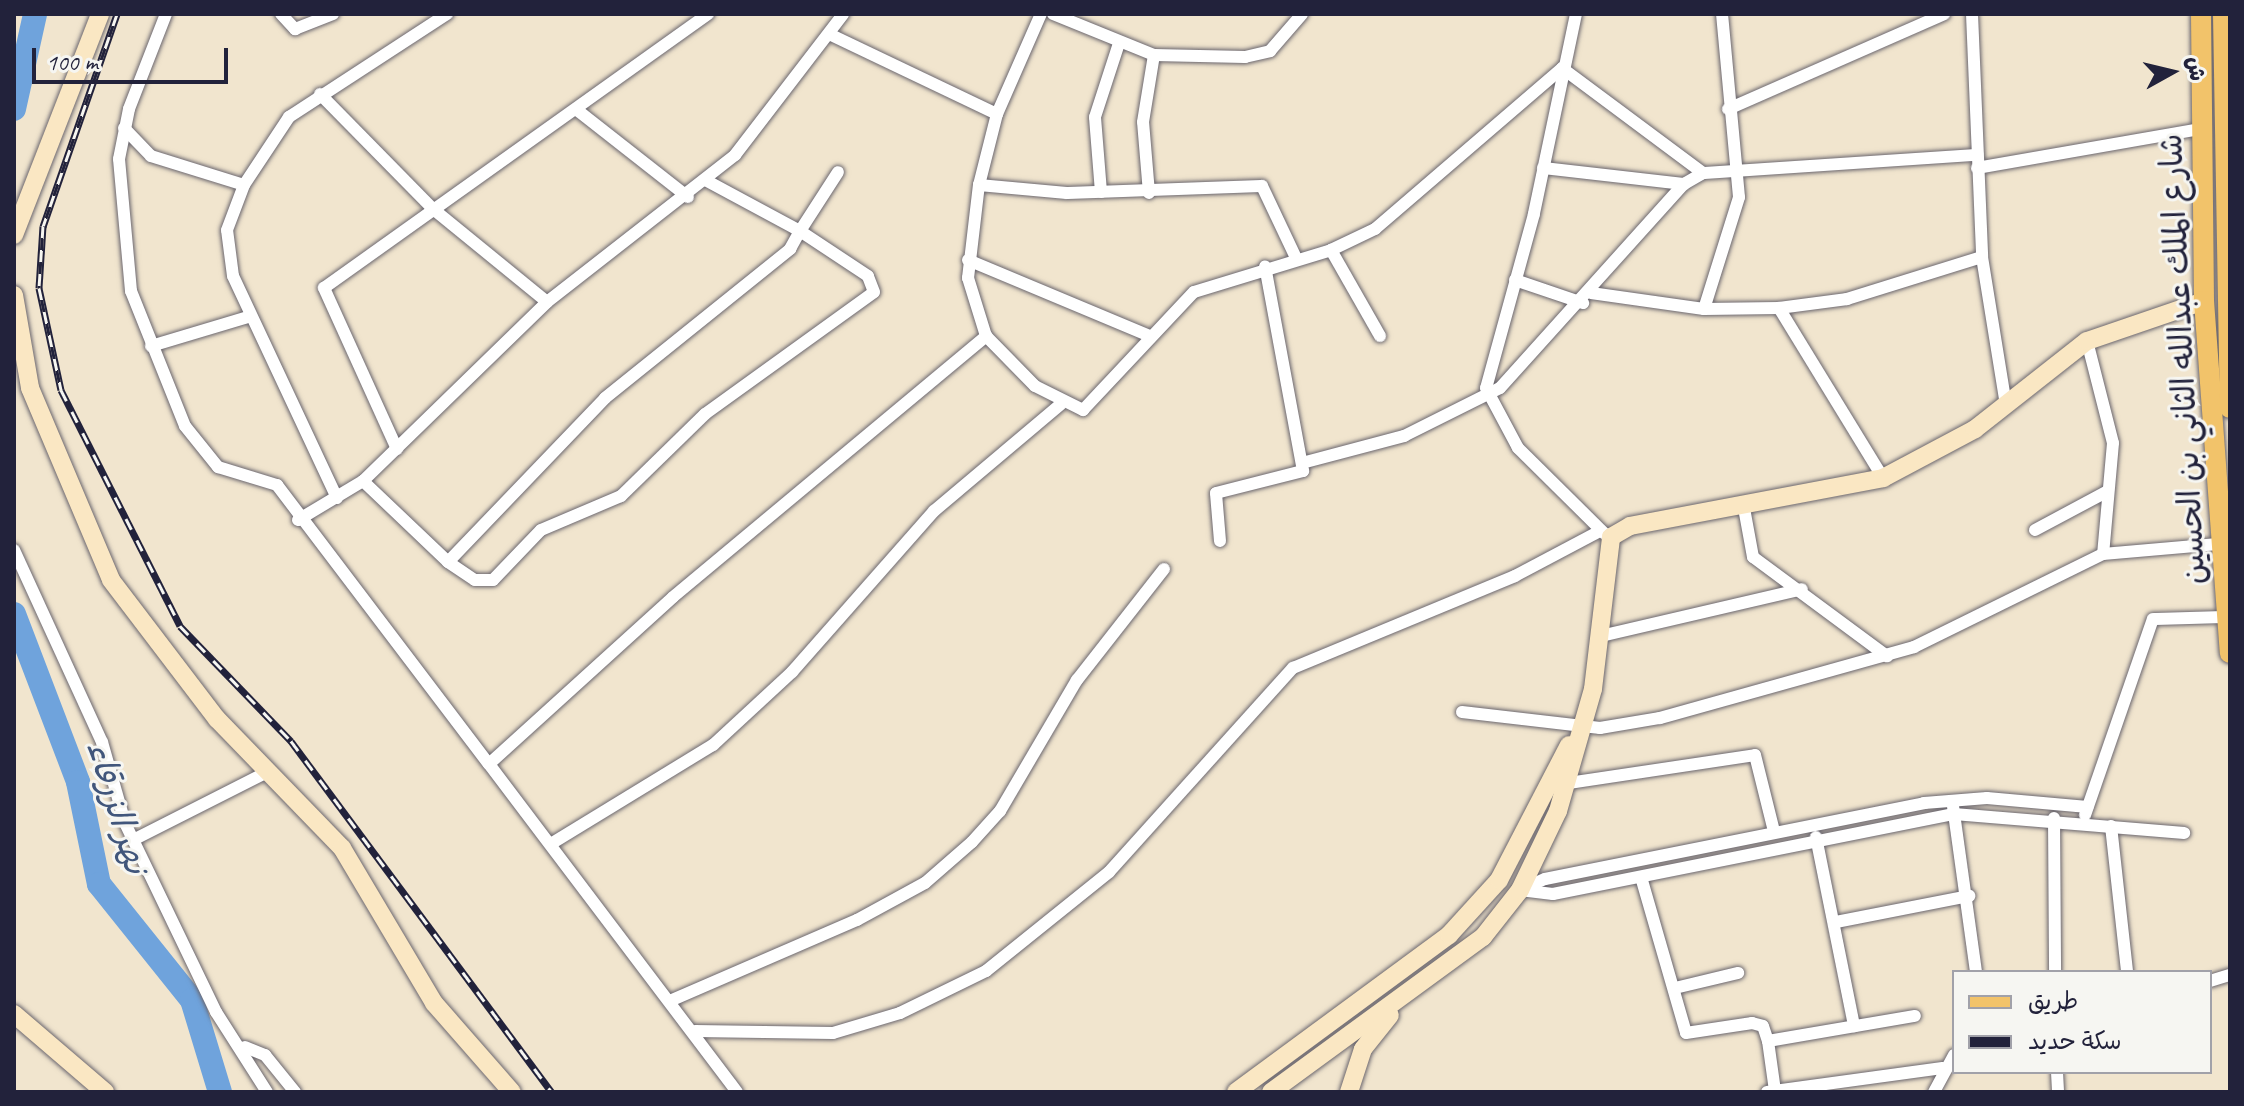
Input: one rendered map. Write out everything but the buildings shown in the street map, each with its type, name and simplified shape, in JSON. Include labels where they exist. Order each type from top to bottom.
[{"type":"main road","name":"شارع الملك عبدالله الثاني بن الحسين","points":[[2201,14],[2204,301],[2218,544],[2230,653]]},
{"type":"main road","name":"شارع الملك عبدالله الثاني بن الحسين","points":[[2223,14],[2230,408]]},
{"type":"street","points":[[14,235],[100,14]]},
{"type":"street","points":[[166,14],[124,128],[127,269],[151,346],[201,454],[218,467],[273,481],[298,520],[554,842],[737,1092]]},
{"type":"street","points":[[281,14],[295,29],[333,14]]},
{"type":"street","points":[[337,498],[251,316],[225,239],[244,185],[281,126],[320,94],[447,14]]},
{"type":"street","points":[[397,449],[324,288],[708,14]]},
{"type":"street","points":[[298,520],[363,481],[547,302],[707,181],[756,132],[843,14]]},
{"type":"street","points":[[1041,14],[997,114],[979,185],[968,260],[986,336],[1061,404],[1083,410],[1194,292],[1265,266],[1331,250],[1375,229],[1562,68]]},
{"type":"street","points":[[1053,14],[1154,55],[1260,55],[1299,16]]},
{"type":"street","points":[[1271,1092],[1403,999],[1483,937],[1520,890],[1582,721],[1605,635],[1606,534],[1518,448],[1487,397],[1490,355],[1515,280],[1576,14]]},
{"type":"street","points":[[1704,309],[1737,209],[1737,165],[1728,109],[1722,14]]},
{"type":"street","points":[[1728,109],[1944,14]]},
{"type":"street","points":[[1972,14],[1982,257],[2006,406]]},
{"type":"street","points":[[829,34],[997,114]]},
{"type":"street","points":[[1101,192],[1095,117],[1119,43]]},
{"type":"street","points":[[1149,193],[1143,122],[1154,55]]},
{"type":"street","points":[[1562,68],[1703,173]]},
{"type":"street","points":[[320,94],[433,209],[547,302]]},
{"type":"street","points":[[577,110],[688,197]]},
{"type":"street","points":[[124,128],[151,156],[244,185]]},
{"type":"street","points":[[1302,463],[1364,451],[1487,397],[1587,298],[1684,184],[1703,173],[1737,165],[1977,162],[2201,129]]},
{"type":"street","points":[[1543,168],[1684,184]]},
{"type":"street","points":[[448,562],[605,398],[776,264],[838,172]]},
{"type":"street","points":[[363,481],[448,562],[475,580],[493,580],[541,530],[621,496],[705,414],[874,292],[868,276],[800,231],[707,181]]},
{"type":"street","points":[[979,185],[1149,193],[1262,186],[1296,258]]},
{"type":"street","points":[[1331,250],[1380,336]]},
{"type":"street","points":[[1515,280],[1587,298],[1704,309],[1779,308],[1847,299],[1982,257]]},
{"type":"street","points":[[968,260],[1150,336]]},
{"type":"street","points":[[1220,541],[1216,493],[1301,474],[1302,463],[1265,266]]},
{"type":"street","points":[[14,295],[19,368],[63,477],[111,580],[163,656],[265,773],[355,865],[434,1003],[512,1092]]},
{"type":"street","points":[[695,1031],[833,1033],[900,1013],[986,971],[1109,872],[1293,668],[1630,526],[1744,508],[1883,478],[1940,452],[2006,406],[2087,341],[2204,301]]},
{"type":"street","points":[[1779,308],[1883,478]]},
{"type":"street","points":[[151,346],[251,316]]},
{"type":"street","points":[[489,764],[673,597],[986,336]]},
{"type":"street","points":[[2087,341],[2112,424],[2103,554]]},
{"type":"street","points":[[554,842],[713,745],[792,672],[934,511],[1061,404]]},
{"type":"street","points":[[2035,530],[2108,491]]},
{"type":"street","points":[[1744,508],[1752,555],[1802,589],[1887,656]]},
{"type":"street","points":[[1462,712],[1582,721],[1660,718],[1887,656],[1966,626],[2042,580],[2103,554],[2218,544]]},
{"type":"street","points":[[14,550],[102,742],[133,840],[216,1012],[245,1047],[263,1086]]},
{"type":"street","points":[[672,1000],[857,920],[925,883],[972,842],[1000,811],[1077,680],[1164,569]]},
{"type":"street","points":[[1605,635],[1802,589]]},
{"type":"street","points":[[2082,822],[2153,619],[2226,617]]},
{"type":"street","points":[[1559,783],[1755,755],[1774,831]]},
{"type":"street","points":[[133,840],[265,773]]},
{"type":"street","points":[[1239,1091],[1420,960],[1499,880],[1559,783]]},
{"type":"street","points":[[1520,890],[1774,831],[1952,799],[2088,807]]},
{"type":"street","points":[[1952,799],[1969,896],[1976,970]]},
{"type":"street","points":[[1499,880],[1520,890],[1553,894],[1816,837],[1954,814],[2054,818],[2184,833]]},
{"type":"street","points":[[2054,818],[2055,970]]},
{"type":"street","points":[[2111,826],[2127,970]]},
{"type":"street","points":[[1816,837],[1836,922],[1854,1026]]},
{"type":"street","points":[[1641,877],[1686,1033],[1752,1023],[1763,1026],[1775,1091]]},
{"type":"street","points":[[1836,922],[1969,896]]},
{"type":"street","points":[[1675,988],[1738,973]]},
{"type":"street","points":[[1349,1092],[1363,1049],[1403,999]]},
{"type":"street","points":[[14,1014],[105,1092]]},
{"type":"street","points":[[1768,1041],[1915,1016]]},
{"type":"street","points":[[245,1047],[275,1067],[295,1092]]},
{"type":"street","points":[[1934,1092],[1942,1068],[1952,1057]]},
{"type":"street","points":[[263,1086],[275,1067]]},
{"type":"street","points":[[1767,1092],[1942,1068]]},
{"type":"waterway","name":"نهر الزرقاء","points":[[14,109],[35,14]]},
{"type":"waterway","name":"نهر الزرقاء","points":[[14,614],[78,782],[99,884],[192,1000],[220,1092]]},
{"type":"railway","points":[[117,14],[43,226],[39,288],[61,390],[180,626],[291,741],[552,1092]]}]
